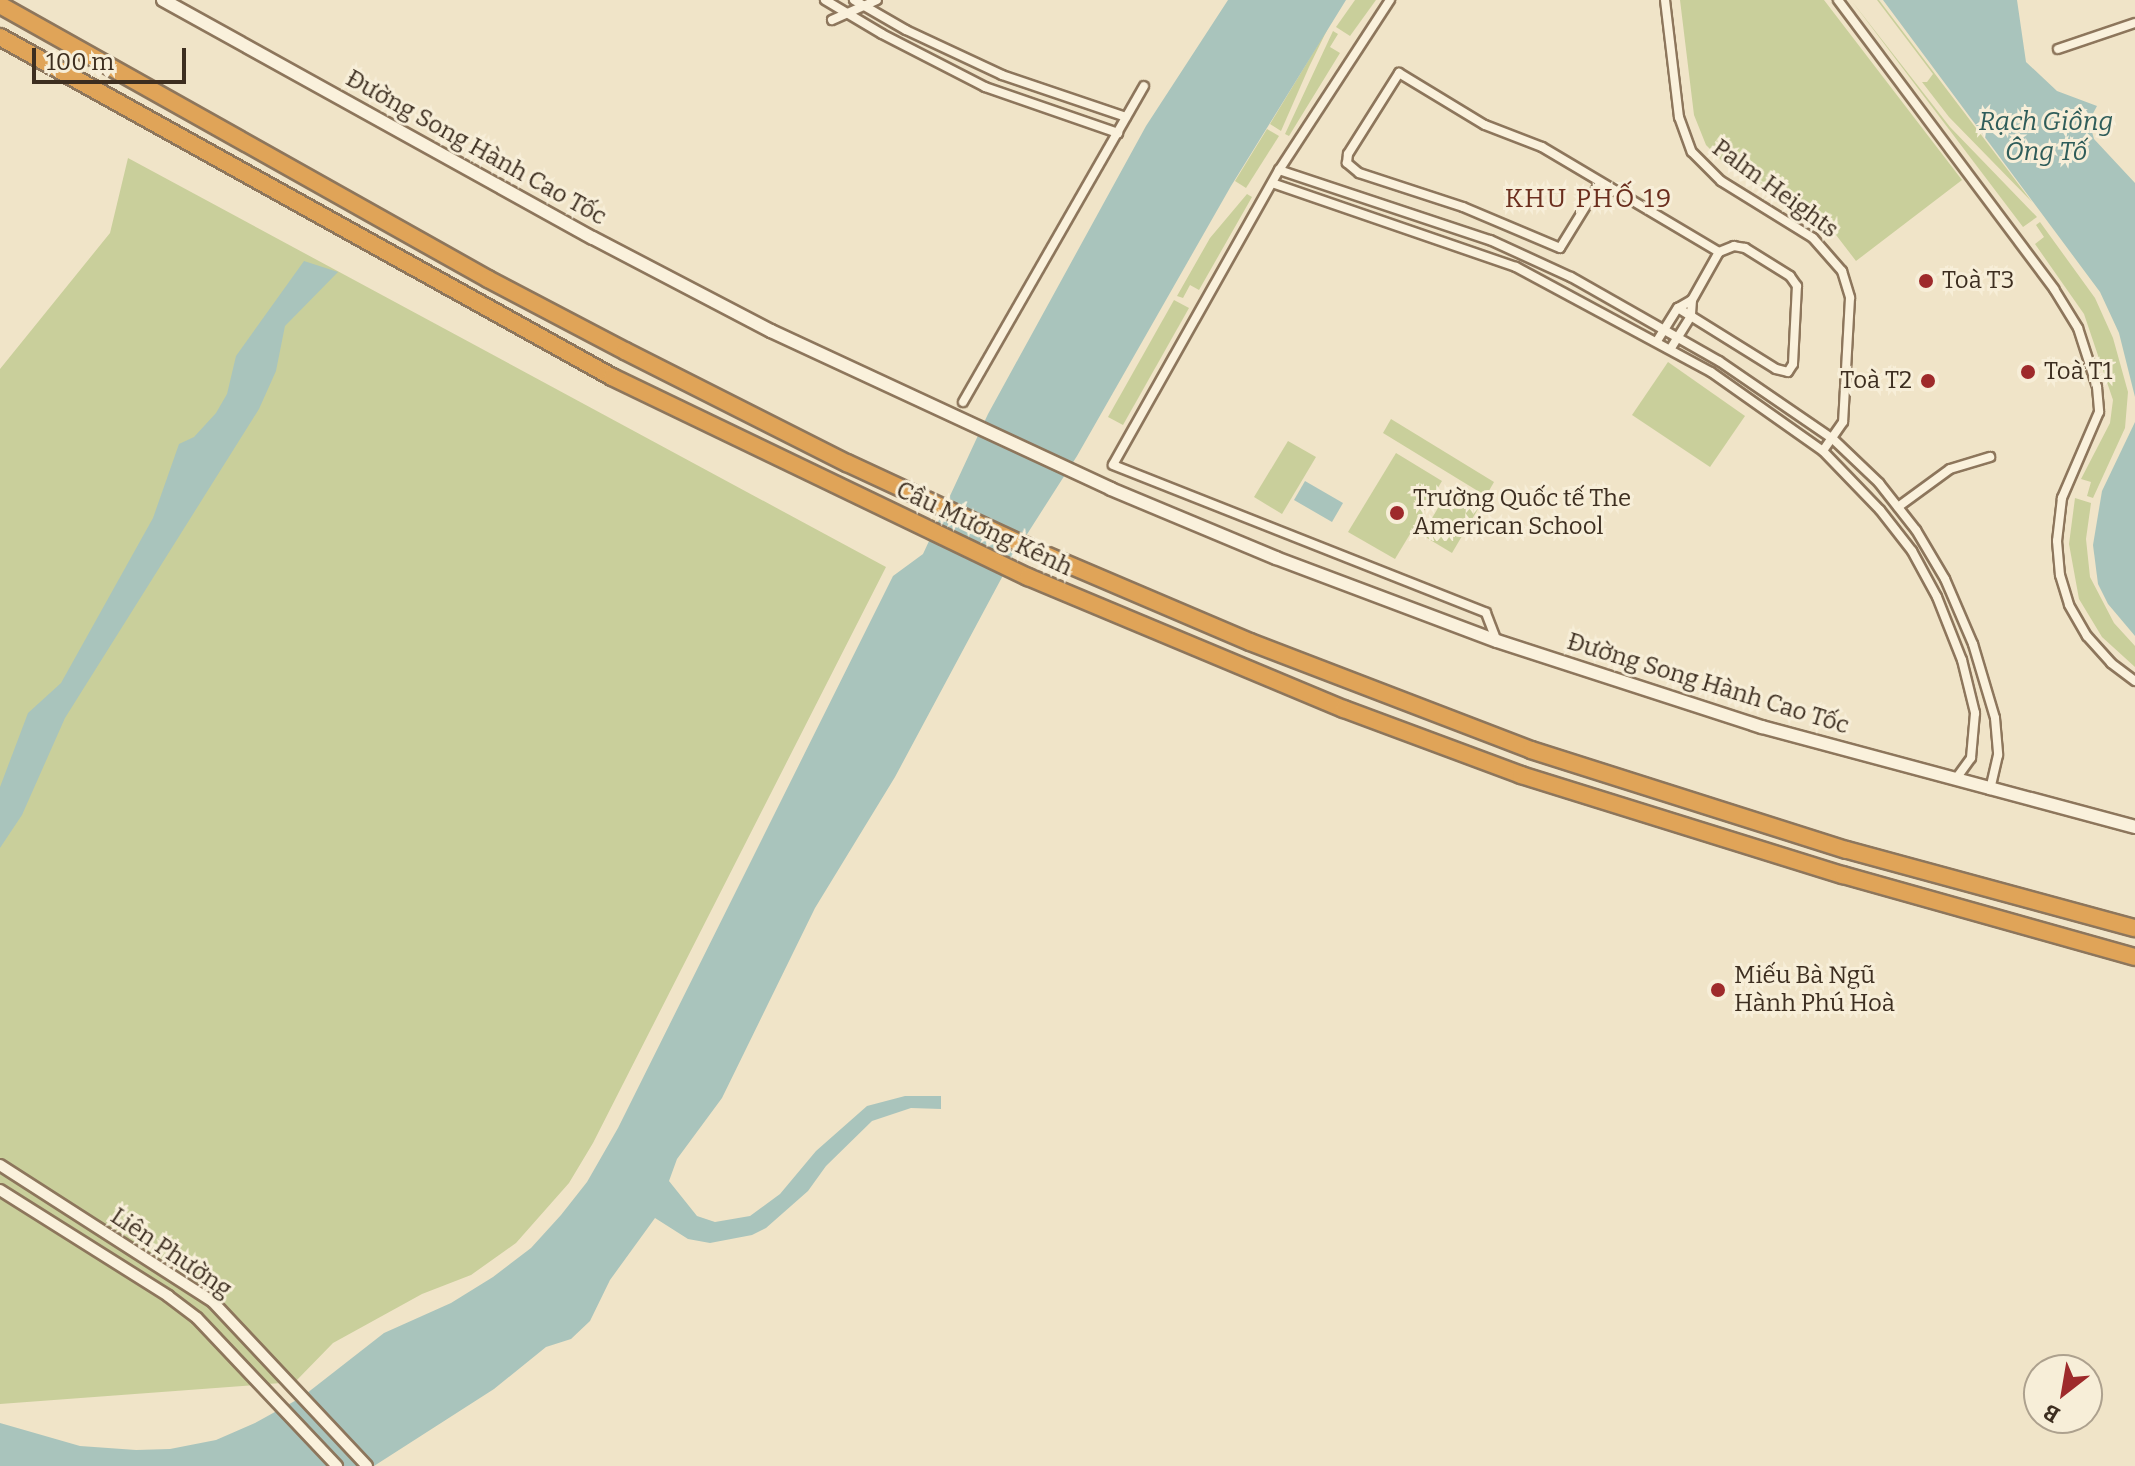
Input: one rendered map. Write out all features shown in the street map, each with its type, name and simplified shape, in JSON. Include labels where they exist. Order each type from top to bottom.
[{"type":"highway","name":"Cầu Mương Kênh","points":[[0,5],[488,279],[847,463],[1039,552],[1352,683],[1531,750],[1960,882],[2135,928]]},
{"type":"highway","name":"Cầu Mương Kênh","points":[[0,37],[612,377],[1028,577],[1344,709],[1521,775],[1710,835],[2135,957]]},
{"type":"main road","name":"Đường Song Hành Cao Tốc","points":[[172,2],[579,230],[771,331],[1054,463],[1276,558],[1497,641],[1762,727],[2135,827]]},
{"type":"street","points":[[825,0],[985,87],[1118,133]]},
{"type":"street","points":[[854,0],[1002,75],[1126,117]]},
{"type":"street","points":[[832,20],[877,0]]},
{"type":"street","points":[[1390,0],[1279,170],[1113,465],[1486,613],[1497,641]]},
{"type":"street","name":"Palm Heights","points":[[1665,0],[1679,117],[1692,152],[1712,174],[1813,238],[1842,271],[1850,298],[1849,329],[1843,422],[1833,439]]},
{"type":"street","points":[[1838,0],[2054,289],[2083,338],[2097,387],[2099,412],[2062,498],[2057,541],[2060,575],[2069,605],[2087,636],[2111,663],[2135,681]]},
{"type":"street","points":[[2058,49],[2135,23]]},
{"type":"street","points":[[1600,183],[1560,248],[1463,207],[1359,173],[1347,163],[1348,154],[1399,73],[1485,125],[1542,147],[1719,252]]},
{"type":"street","points":[[963,402],[1144,86]]},
{"type":"street","points":[[1279,170],[1490,240],[1571,277],[1678,336],[1833,439],[1879,483],[1945,579],[1989,691],[1998,738],[1990,790]]},
{"type":"street","points":[[1272,183],[1516,267],[1711,372],[1823,451],[1880,510],[1912,551],[1937,597],[1962,660],[1975,713],[1971,758],[1955,780]]},
{"type":"street","points":[[1670,349],[1691,316],[1692,300],[1719,252],[1734,246],[1745,248],[1790,276],[1797,286],[1793,364],[1788,372],[1776,369],[1691,316],[1678,308]]},
{"type":"street","points":[[1657,341],[1678,308],[1692,300]]},
{"type":"street","points":[[1823,451],[1833,439]]},
{"type":"street","points":[[1898,507],[1950,469],[1990,457]]},
{"type":"street","name":"Liên Phường","points":[[0,1165],[178,1277],[238,1325],[367,1466]]},
{"type":"street","name":"Liên Phường","points":[[0,1190],[168,1296],[221,1341],[337,1466]]},
{"type":"green space","points":[[1355,0],[1376,0],[1350,36],[1336,27]]},
{"type":"green space","points":[[1680,0],[1824,0],[1962,180],[1856,261],[1833,231],[1727,166],[1706,145],[1694,115]]},
{"type":"green space","points":[[1851,0],[1950,127],[2037,217],[2023,227]]},
{"type":"green space","points":[[1877,0],[2032,202],[1949,117],[1922,82],[1927,82],[1933,74]]},
{"type":"green space","points":[[1328,28],[1309,67],[1281,131],[1270,124]]},
{"type":"green space","points":[[1333,31],[1338,34],[1330,47],[1340,53],[1289,136],[1285,134]]},
{"type":"green space","points":[[1267,129],[1279,136],[1246,188],[1235,181]]},
{"type":"green space","points":[[128,158],[886,567],[593,1143],[569,1183],[516,1243],[471,1275],[422,1294],[333,1343],[295,1382],[0,1404],[0,369],[110,233]]},
{"type":"green space","points":[[1247,194],[1252,197],[1199,290],[1190,285],[1183,298],[1177,296],[1210,238]]},
{"type":"green space","points":[[2040,222],[2095,298],[2113,338],[2128,392],[2125,428],[2093,498],[2087,496],[2091,482],[2081,479],[2110,423],[2113,400],[2084,314],[2035,244],[2044,237],[2036,225]]},
{"type":"green space","points":[[1174,300],[1189,308],[1123,425],[1108,417]]},
{"type":"green space","points":[[1668,362],[1745,416],[1710,467],[1632,415]]},
{"type":"green space","points":[[1391,419],[1494,482],[1486,496],[1383,433]]},
{"type":"green space","points":[[1288,441],[1316,457],[1282,514],[1254,497]]},
{"type":"green space","points":[[1396,453],[1442,481],[1395,559],[1348,532]]},
{"type":"green space","points":[[1451,486],[1481,504],[1452,553],[1422,535]]},
{"type":"green space","points":[[2075,498],[2091,503],[2086,539],[2090,577],[2114,623],[2135,646],[2135,667],[2102,637],[2079,599],[2069,544]]},
{"type":"water","points":[[1228,0],[1346,0],[1231,186],[1077,456],[1015,553],[895,777],[815,908],[722,1098],[677,1159],[669,1181],[697,1216],[715,1222],[750,1216],[780,1194],[816,1151],[867,1106],[905,1096],[941,1096],[941,1109],[911,1108],[872,1121],[826,1166],[808,1191],[766,1228],[752,1235],[710,1243],[688,1239],[655,1218],[610,1280],[590,1321],[571,1339],[546,1347],[494,1389],[374,1466],[0,1466],[0,1423],[80,1446],[136,1450],[170,1449],[216,1440],[255,1423],[302,1397],[384,1333],[451,1303],[493,1277],[531,1248],[561,1215],[587,1182],[618,1128],[893,576],[923,554],[988,414],[1146,126]]},
{"type":"water","name":"Rạch Giồng Ông Tố","points":[[1883,0],[2017,0],[2026,62],[2057,91],[2097,106],[2089,121],[2094,139],[2135,183],[2135,397],[2119,333],[2100,292]]},
{"type":"water","points":[[304,261],[338,272],[285,326],[276,371],[259,409],[65,718],[22,815],[0,848],[0,787],[28,713],[61,683],[153,518],[179,444],[194,437],[216,413],[227,394],[236,356]]},
{"type":"water","points":[[2135,422],[2135,636],[2108,604],[2098,584],[2093,545],[2102,491]]},
{"type":"water","points":[[1305,481],[1343,503],[1332,522],[1294,500]]},
{"type":"place","name":"Toà T3","points":[[1926,281]]},
{"type":"place","name":"Toà T1","points":[[2028,372]]},
{"type":"place","name":"Toà T2","points":[[1928,381]]},
{"type":"place","name":"Trường Quốc tế The American School","points":[[1397,513]]},
{"type":"place","name":"Miếu Bà Ngũ Hành Phú Hoà","points":[[1718,990]]},
{"type":"district","name":"KHU PHỐ 19","points":[[1589,199]]}]
